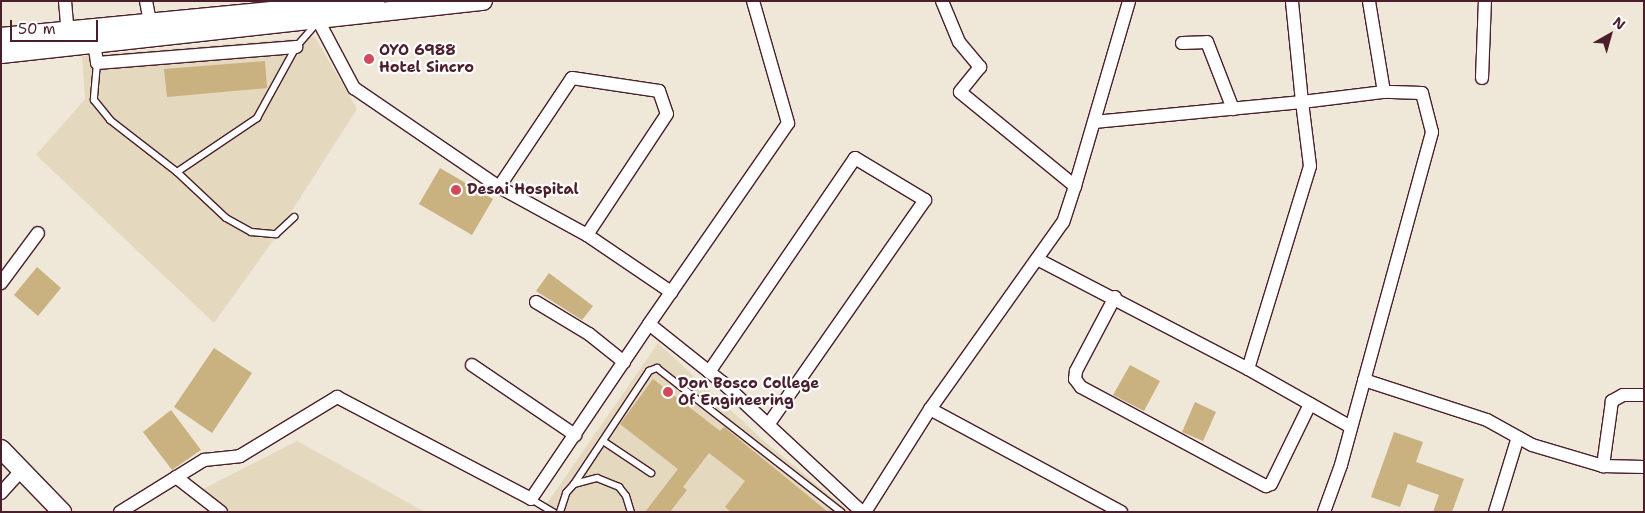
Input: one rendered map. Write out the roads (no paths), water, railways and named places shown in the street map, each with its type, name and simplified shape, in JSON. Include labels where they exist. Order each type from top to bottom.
[{"type":"main road","points":[[12,42],[94,43],[317,15],[376,1]]},
{"type":"main road","points":[[346,8],[483,1]]},
{"type":"main road","points":[[1,54],[12,42],[150,22],[317,15]]},
{"type":"main road","points":[[1,449],[62,512]]},
{"type":"street","points":[[65,1],[68,33]]},
{"type":"street","points":[[146,1],[150,22]]},
{"type":"street","points":[[120,512],[204,460],[240,456],[337,397],[531,499],[788,123],[753,1]]},
{"type":"street","points":[[942,1],[959,42],[980,68],[960,92],[1075,186]]},
{"type":"street","points":[[650,324],[769,424],[863,511],[930,410],[1063,222],[1129,1]]},
{"type":"street","points":[[1248,369],[1310,166],[1292,1]]},
{"type":"street","points":[[1369,1],[1384,92]]},
{"type":"street","points":[[1482,78],[1484,1]]},
{"type":"street","points":[[317,15],[354,88],[499,187],[587,235],[672,292]]},
{"type":"street","points":[[1182,43],[1207,42],[1233,109]]},
{"type":"street","points":[[94,43],[97,63],[296,47]]},
{"type":"street","points":[[499,187],[572,78],[659,91],[667,114],[587,235]]},
{"type":"street","points":[[1094,122],[1302,102],[1384,92],[1422,93],[1432,132],[1351,427],[1324,512]]},
{"type":"street","points":[[709,372],[855,158],[925,200],[769,424]]},
{"type":"street","points":[[1,283],[38,233]]},
{"type":"street","points":[[1037,259],[1115,297],[1351,427]]},
{"type":"street","points":[[1115,297],[1076,371],[1075,379],[1081,387],[1266,486],[1272,484],[1310,404]]},
{"type":"street","points":[[536,302],[589,334],[624,362]]},
{"type":"street","points":[[472,365],[575,435]]},
{"type":"street","points":[[1364,380],[1486,420],[1532,445],[1603,466],[1644,467]]},
{"type":"street","points":[[1603,466],[1612,401],[1623,395],[1644,395]]},
{"type":"street","points":[[930,410],[1121,512]]},
{"type":"street","points":[[1495,512],[1518,437]]},
{"type":"street","points":[[1,493],[22,470]]},
{"type":"street","points":[[176,477],[221,512]]},
{"type":"lane","points":[[177,172],[257,118],[296,47],[317,15]]},
{"type":"lane","points":[[97,63],[94,100],[110,120],[177,172],[226,218],[250,232],[276,234],[294,217]]},
{"type":"lane","points":[[560,512],[566,493],[574,484],[649,371],[657,368],[841,512]]},
{"type":"lane","points":[[603,441],[651,473]]},
{"type":"lane","points":[[574,484],[585,479],[608,480],[626,496],[631,512]]},
{"type":"lane","points":[[531,499],[553,512]]},
{"type":"place","name":"OYO 6988 Hotel Sincro","points":[[369,59]]},
{"type":"place","name":"Desai Hospital","points":[[456,190]]},
{"type":"place","name":"Don Bosco College Of Engineering","points":[[668,392]]}]
